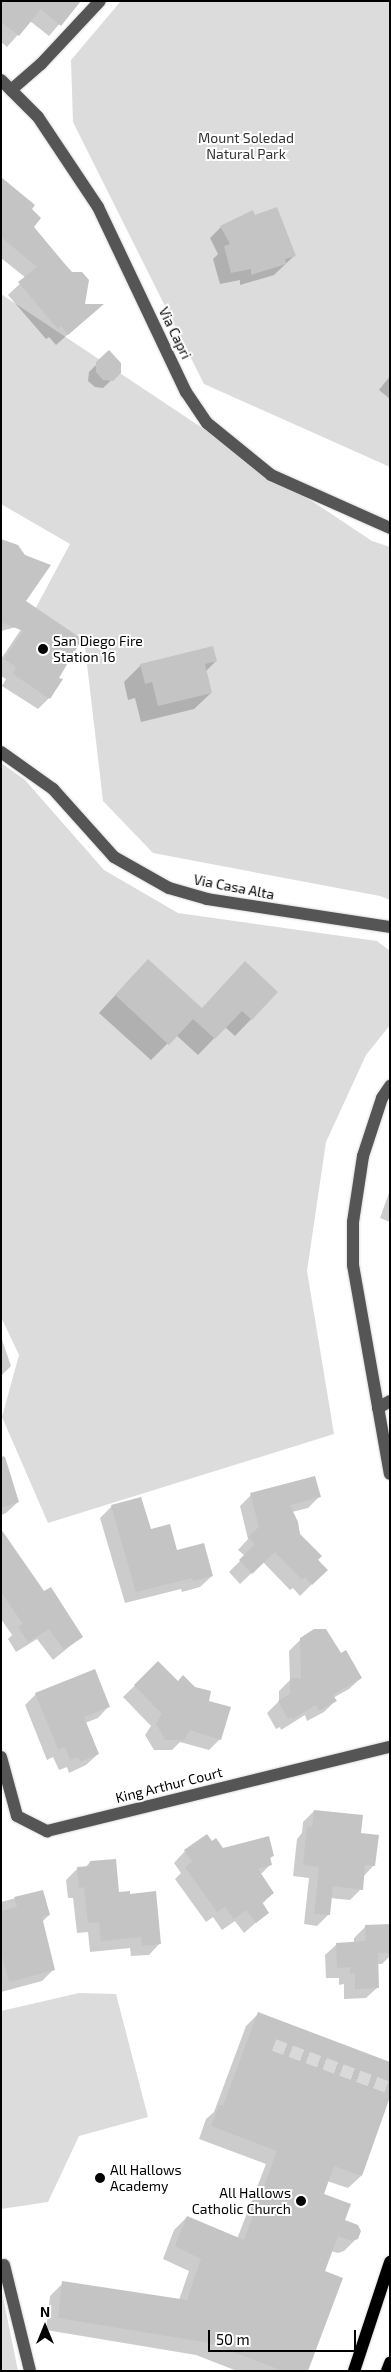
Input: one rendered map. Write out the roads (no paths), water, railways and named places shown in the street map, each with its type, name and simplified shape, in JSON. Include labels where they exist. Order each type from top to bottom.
[{"type":"main road","points":[[354,2371],[390,2262]]},
{"type":"main road","points":[[387,2371],[390,2363]]},
{"type":"street","points":[[11,90],[41,64],[100,1]]},
{"type":"street","name":"Via Capri","points":[[1,80],[38,117],[98,207],[186,392],[207,423],[271,474],[390,528]]},
{"type":"street","name":"Via Casa Alta","points":[[1,752],[53,789],[114,857],[169,888],[207,900],[390,927]]},
{"type":"street","points":[[390,1086],[384,1110],[363,1156],[353,1222],[353,1265],[390,1474]]},
{"type":"street","points":[[378,1408],[390,1400]]},
{"type":"street","name":"King Arthur Court","points":[[1,1757],[17,1816],[47,1831],[390,1747]]},
{"type":"street","points":[[4,2265],[30,2371]]},
{"type":"tunnel","points":[[274,2045],[390,2088]]},
{"type":"place","name":"San Diego Fire Station 16","points":[[43,649]]},
{"type":"place","name":"All Hallows Academy","points":[[100,2178]]},
{"type":"place","name":"All Hallows Catholic Church","points":[[301,2201]]},
{"type":"park label","name":"Mount Soledad Natural Park","points":[[246,146]]}]
